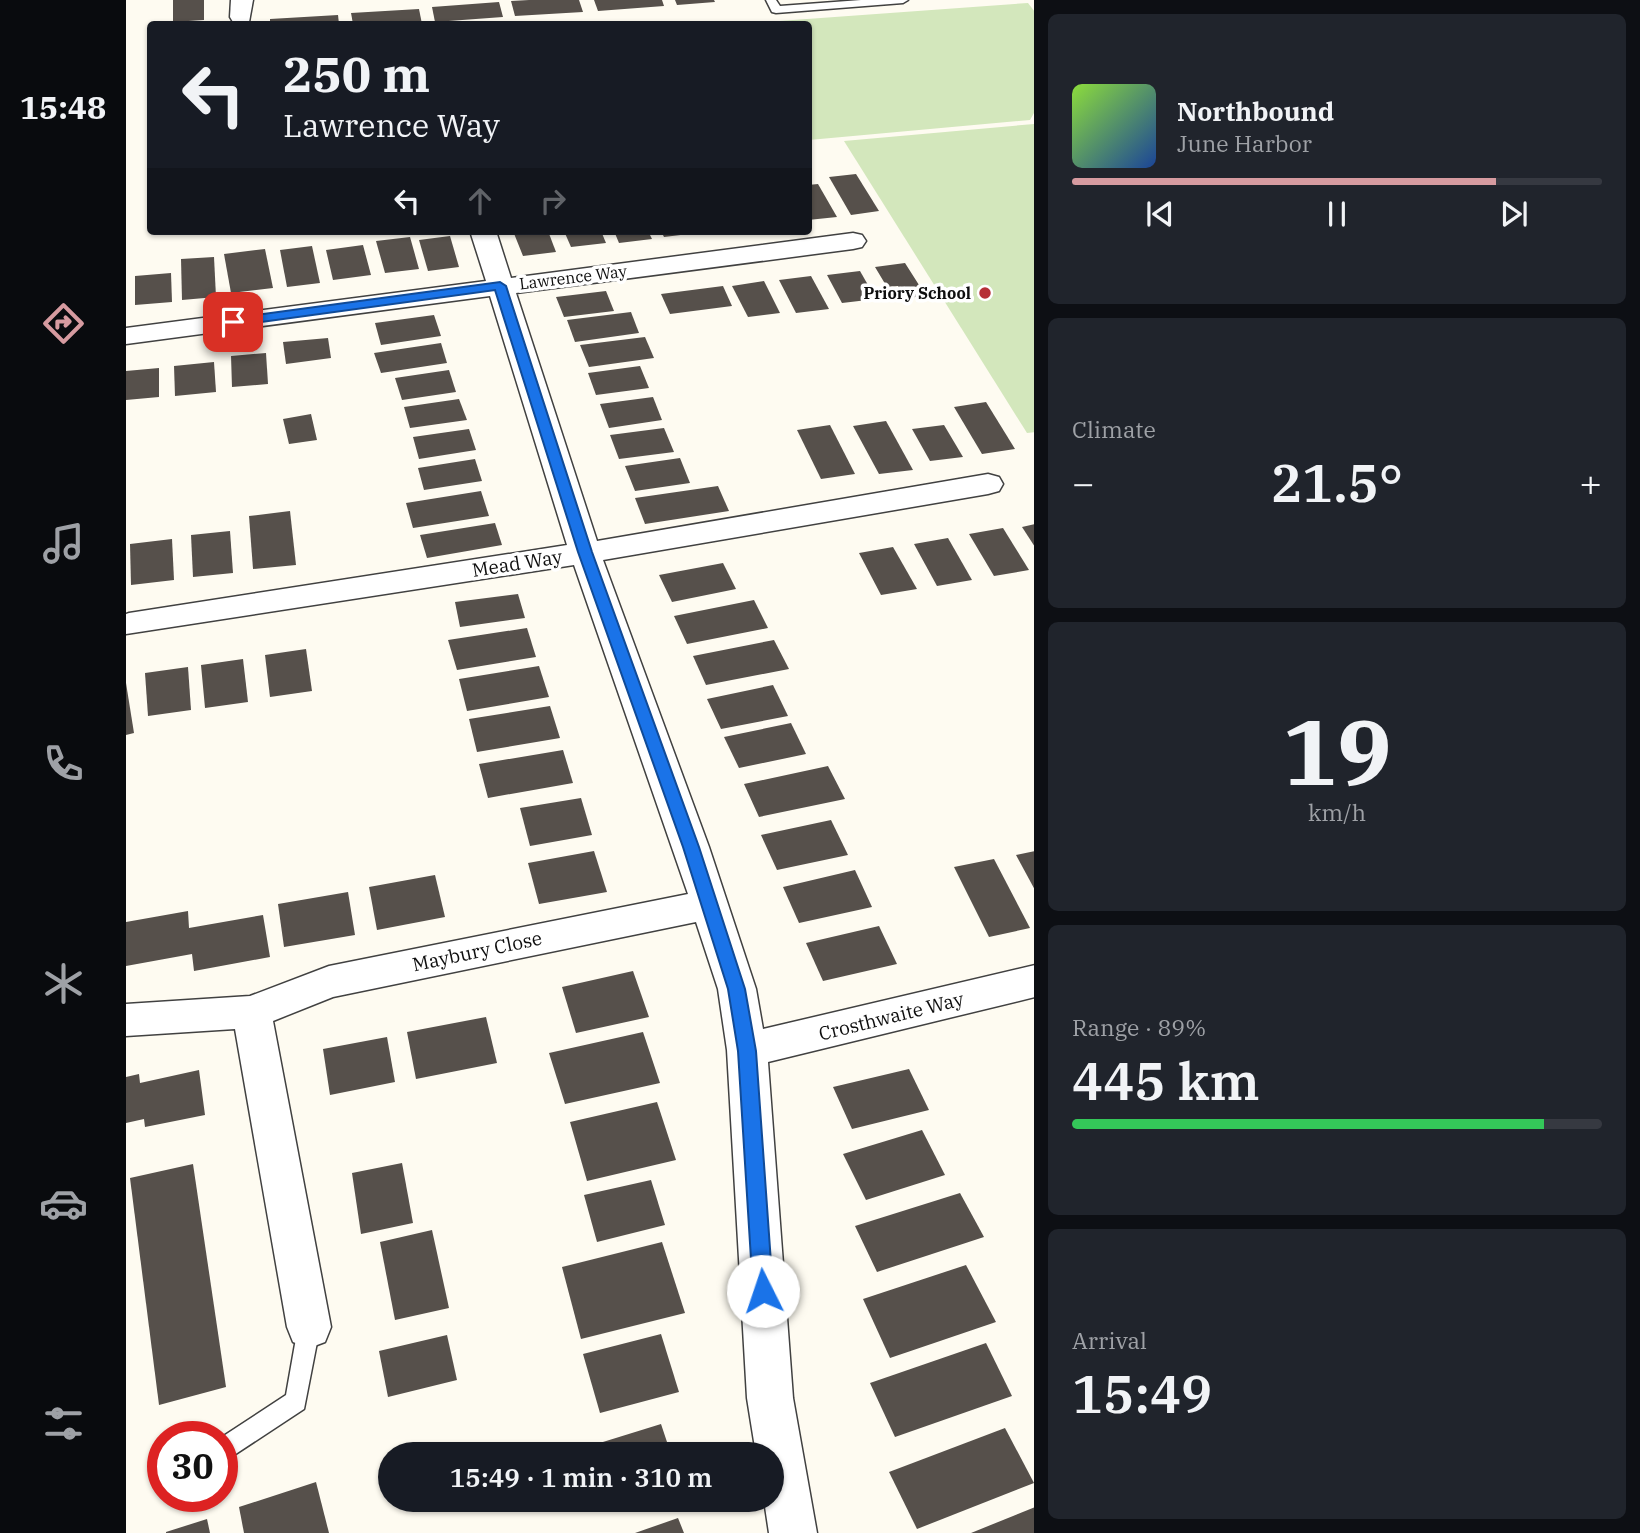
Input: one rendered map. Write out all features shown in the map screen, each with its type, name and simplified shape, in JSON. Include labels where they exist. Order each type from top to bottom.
[{"type":"street","points":[[484,235],[585,552],[691,847],[707,905],[737,989],[747,1051],[770,1398],[793,1533]]},
{"type":"street","name":"Lawrence Way","points":[[126,337],[853,241]]},
{"type":"street","name":"Mead Way","points":[[129,624],[585,552],[988,484]]},
{"type":"street","name":"Maybury Close","points":[[126,1020],[252,1012],[328,982],[707,905]]},
{"type":"street","name":"Crosthwaite Way","points":[[747,1051],[1034,981]]},
{"type":"street","points":[[252,1012],[309,1327]]},
{"type":"lane","points":[[771,0],[776,10],[903,0]]},
{"type":"lane","points":[[238,1440],[296,1401],[309,1327]]},
{"type":"green space","points":[[1028,3],[1034,11],[1034,113],[1030,120],[812,140],[812,21],[778,21]]},
{"type":"green space","name":"Priory School","points":[[1034,124],[1034,432],[1027,433],[844,141]]},
{"type":"building","points":[[173,0],[204,0],[204,20],[173,21]]},
{"type":"building","points":[[579,0],[583,12],[515,16],[511,1]]},
{"type":"building","points":[[594,0],[662,0],[664,6],[598,11]]},
{"type":"building","points":[[675,0],[714,0],[715,2],[677,5]]},
{"type":"building","points":[[499,2],[503,17],[435,21],[432,7]]},
{"type":"building","points":[[419,9],[421,21],[352,21],[351,13]]},
{"type":"building","points":[[338,15],[339,21],[270,21]]},
{"type":"building","points":[[856,174],[879,211],[851,215],[829,177]]},
{"type":"building","points":[[818,184],[837,217],[812,220],[812,185]]},
{"type":"building","points":[[515,235],[550,235],[556,252],[523,256]]},
{"type":"building","points":[[566,235],[603,235],[606,243],[571,247]]},
{"type":"building","points":[[616,235],[650,235],[652,239],[619,243]]},
{"type":"building","points":[[450,236],[459,267],[428,271],[419,240]]},
{"type":"building","points":[[410,237],[419,269],[385,273],[376,241]]},
{"type":"building","points":[[363,245],[371,275],[333,280],[326,250]]},
{"type":"building","points":[[312,246],[320,283],[287,287],[280,250]]},
{"type":"building","points":[[265,249],[273,288],[231,293],[224,254]]},
{"type":"building","points":[[214,257],[216,297],[182,300],[181,259]]},
{"type":"building","points":[[905,263],[926,296],[906,298],[898,286],[887,287],[875,267]]},
{"type":"building","points":[[860,271],[876,299],[842,303],[827,275]]},
{"type":"building","points":[[171,273],[172,302],[135,305],[135,276]]},
{"type":"building","points":[[811,276],[829,309],[796,313],[779,280]]},
{"type":"building","points":[[764,281],[780,313],[748,317],[732,286]]},
{"type":"building","points":[[723,286],[732,306],[670,314],[661,294]]},
{"type":"building","points":[[606,291],[614,311],[564,317],[556,297]]},
{"type":"building","points":[[631,312],[639,333],[575,342],[567,320]]},
{"type":"building","points":[[434,315],[441,336],[381,345],[375,323]]},
{"type":"building","points":[[645,337],[654,358],[589,367],[580,345]]},
{"type":"building","points":[[328,338],[331,358],[286,364],[283,342]]},
{"type":"building","points":[[441,343],[447,363],[381,373],[374,353]]},
{"type":"building","points":[[266,353],[268,384],[232,387],[231,356]]},
{"type":"building","points":[[214,362],[216,392],[175,396],[174,366]]},
{"type":"building","points":[[640,366],[649,388],[596,395],[588,373]]},
{"type":"building","points":[[159,368],[159,397],[126,400],[126,371]]},
{"type":"building","points":[[449,370],[456,392],[402,400],[395,378]]},
{"type":"building","points":[[653,397],[662,420],[609,428],[600,404]]},
{"type":"building","points":[[459,399],[467,420],[410,428],[404,407]]},
{"type":"building","points":[[986,402],[1015,449],[982,454],[954,407]]},
{"type":"building","points":[[311,414],[317,440],[289,444],[283,419]]},
{"type":"building","points":[[886,421],[913,470],[879,474],[853,426]]},
{"type":"building","points":[[830,425],[855,474],[821,479],[797,430]]},
{"type":"building","points":[[944,425],[963,457],[930,461],[912,429]]},
{"type":"building","points":[[664,428],[674,452],[619,459],[610,435]]},
{"type":"building","points":[[469,429],[476,450],[419,459],[413,437]]},
{"type":"building","points":[[680,458],[690,483],[635,491],[625,466]]},
{"type":"building","points":[[475,459],[482,481],[424,490],[418,468]]},
{"type":"building","points":[[718,486],[729,511],[645,524],[635,498]]},
{"type":"building","points":[[481,491],[489,516],[413,528],[406,503]]},
{"type":"building","points":[[290,511],[296,565],[253,569],[249,516]]},
{"type":"building","points":[[495,523],[502,545],[427,558],[420,535]]},
{"type":"building","points":[[1034,524],[1034,545],[1022,527]]},
{"type":"building","points":[[1003,528],[1029,570],[994,576],[969,534]]},
{"type":"building","points":[[230,531],[233,573],[193,577],[191,535]]},
{"type":"building","points":[[948,538],[972,580],[937,586],[914,544]]},
{"type":"building","points":[[172,539],[174,580],[131,585],[130,544]]},
{"type":"building","points":[[893,547],[917,589],[881,595],[859,553]]},
{"type":"building","points":[[723,563],[736,589],[672,602],[659,575]]},
{"type":"building","points":[[518,594],[525,618],[460,627],[455,602]]},
{"type":"building","points":[[754,600],[768,628],[687,644],[674,616]]},
{"type":"building","points":[[527,628],[536,657],[457,670],[448,640]]},
{"type":"building","points":[[774,640],[789,669],[706,685],[693,656]]},
{"type":"building","points":[[306,649],[312,691],[270,697],[265,655]]},
{"type":"building","points":[[243,659],[248,702],[205,708],[201,665]]},
{"type":"building","points":[[539,666],[549,697],[467,711],[459,679]]},
{"type":"building","points":[[188,667],[191,710],[148,716],[145,673]]},
{"type":"building","points":[[126,683],[134,733],[126,735]]},
{"type":"building","points":[[773,685],[788,716],[721,729],[707,699]]},
{"type":"building","points":[[550,706],[560,738],[477,752],[469,719]]},
{"type":"building","points":[[791,723],[806,754],[739,768],[724,737]]},
{"type":"building","points":[[563,750],[573,783],[488,798],[479,764]]},
{"type":"building","points":[[828,766],[845,799],[759,817],[744,784]]},
{"type":"building","points":[[581,798],[592,835],[530,846],[520,808]]},
{"type":"building","points":[[831,820],[848,855],[777,870],[761,835]]},
{"type":"building","points":[[594,851],[607,892],[539,904],[528,863]]},
{"type":"building","points":[[1034,851],[1034,888],[1016,855]]},
{"type":"building","points":[[994,859],[1030,928],[989,937],[954,867]]},
{"type":"building","points":[[855,870],[872,907],[799,923],[783,887]]},
{"type":"building","points":[[435,875],[445,917],[377,930],[369,887]]},
{"type":"building","points":[[348,892],[355,935],[284,947],[278,904]]},
{"type":"building","points":[[188,911],[189,928],[263,915],[270,957],[194,971],[192,954],[126,966],[126,922]]},
{"type":"building","points":[[879,926],[897,964],[823,981],[806,943]]},
{"type":"building","points":[[633,971],[649,1017],[576,1033],[562,987]]},
{"type":"building","points":[[486,1017],[497,1063],[416,1079],[407,1032]]},
{"type":"building","points":[[643,1032],[660,1083],[565,1104],[549,1053]]},
{"type":"building","points":[[387,1037],[395,1082],[330,1095],[323,1049]]},
{"type":"building","points":[[909,1069],[929,1110],[852,1129],[833,1087]]},
{"type":"building","points":[[199,1070],[205,1115],[145,1127],[144,1119],[126,1123],[126,1077],[139,1074],[140,1083]]},
{"type":"building","points":[[657,1102],[676,1160],[587,1181],[570,1122]]},
{"type":"building","points":[[922,1130],[945,1175],[866,1200],[843,1154]]},
{"type":"building","points":[[402,1163],[413,1223],[361,1234],[352,1173]]},
{"type":"building","points":[[193,1164],[226,1387],[159,1405],[130,1178]]},
{"type":"building","points":[[651,1180],[665,1225],[597,1242],[584,1195]]},
{"type":"building","points":[[960,1193],[984,1237],[877,1272],[855,1226]]},
{"type":"building","points":[[432,1230],[449,1308],[395,1320],[380,1242]]},
{"type":"building","points":[[662,1242],[685,1313],[581,1339],[562,1267]]},
{"type":"building","points":[[966,1265],[996,1322],[890,1358],[863,1299]]},
{"type":"building","points":[[661,1334],[679,1392],[600,1413],[583,1354]]},
{"type":"building","points":[[447,1335],[457,1380],[388,1397],[379,1351]]},
{"type":"building","points":[[986,1343],[1012,1396],[895,1437],[870,1383]]},
{"type":"building","points":[[661,1424],[667,1442],[603,1442]]},
{"type":"building","points":[[1005,1428],[1034,1483],[917,1529],[889,1472]]},
{"type":"building","points":[[316,1482],[329,1533],[244,1533],[239,1507]]},
{"type":"building","points":[[1034,1507],[1034,1533],[971,1533]]},
{"type":"building","points":[[678,1518],[684,1533],[635,1533]]},
{"type":"building","points":[[207,1519],[210,1533],[166,1533],[166,1532]]},
{"type":"place","name":"Priory School","points":[[985,293]]},
{"type":"route","points":[[233,322],[500,286],[585,552],[691,847],[707,905],[737,989],[747,1051],[763,1291]]}]
